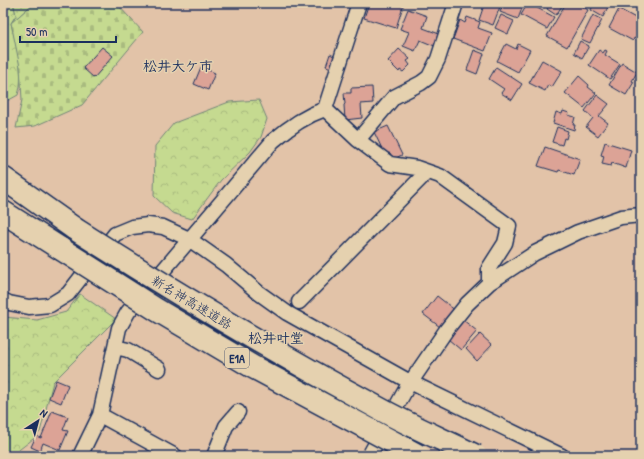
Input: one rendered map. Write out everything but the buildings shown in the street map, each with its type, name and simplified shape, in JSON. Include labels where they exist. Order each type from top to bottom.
[{"type":"highway","name":"新名神高速道路","points":[[3,178],[75,229],[167,288],[247,335],[382,410],[476,456]]},
{"type":"highway","name":"新名神高速道路","points":[[3,212],[157,310],[253,367],[419,456]]},
{"type":"street","points":[[325,109],[360,3]]},
{"type":"street","points":[[358,140],[394,97],[421,83],[429,77],[438,59],[456,3]]},
{"type":"street","points":[[325,109],[358,140],[390,164],[418,168],[440,176],[509,226],[505,243],[489,268],[489,283]]},
{"type":"street","points":[[80,456],[100,415],[119,328],[128,312],[273,142],[287,129],[312,114],[325,109]]},
{"type":"street","points":[[299,302],[427,172]]},
{"type":"street","points":[[369,456],[410,382],[447,329],[468,304],[489,283],[535,252],[578,232],[621,217],[641,215]]},
{"type":"street","points":[[3,300],[9,303],[29,307],[50,305],[68,294],[115,234],[132,227],[148,225],[162,227],[189,239],[226,265],[258,293],[287,313],[410,382],[562,456]]},
{"type":"street","points":[[115,348],[128,350],[159,369]]},
{"type":"street","points":[[214,456],[226,426],[238,412]]},
{"type":"street","points":[[100,415],[175,456]]},
{"type":"green space","points":[[3,3],[13,3],[16,15],[11,23],[21,77],[18,95],[9,100],[3,98]]},
{"type":"green space","points":[[13,3],[34,3],[11,23],[16,15]]},
{"type":"green space","points":[[34,3],[116,3],[143,32],[82,105],[35,126],[16,128],[22,100],[20,67],[11,23]]},
{"type":"green space","points":[[259,100],[267,119],[261,137],[250,152],[221,180],[192,219],[172,213],[154,196],[155,146],[174,123],[229,102]]},
{"type":"green space","points":[[80,294],[116,319],[53,382],[40,432],[11,456],[3,456],[3,317],[37,320],[66,312]]},
{"type":"district","name":"松井大ケ市","points":[[178,65]]},
{"type":"district","name":"松井叶堂","points":[[276,337]]}]
